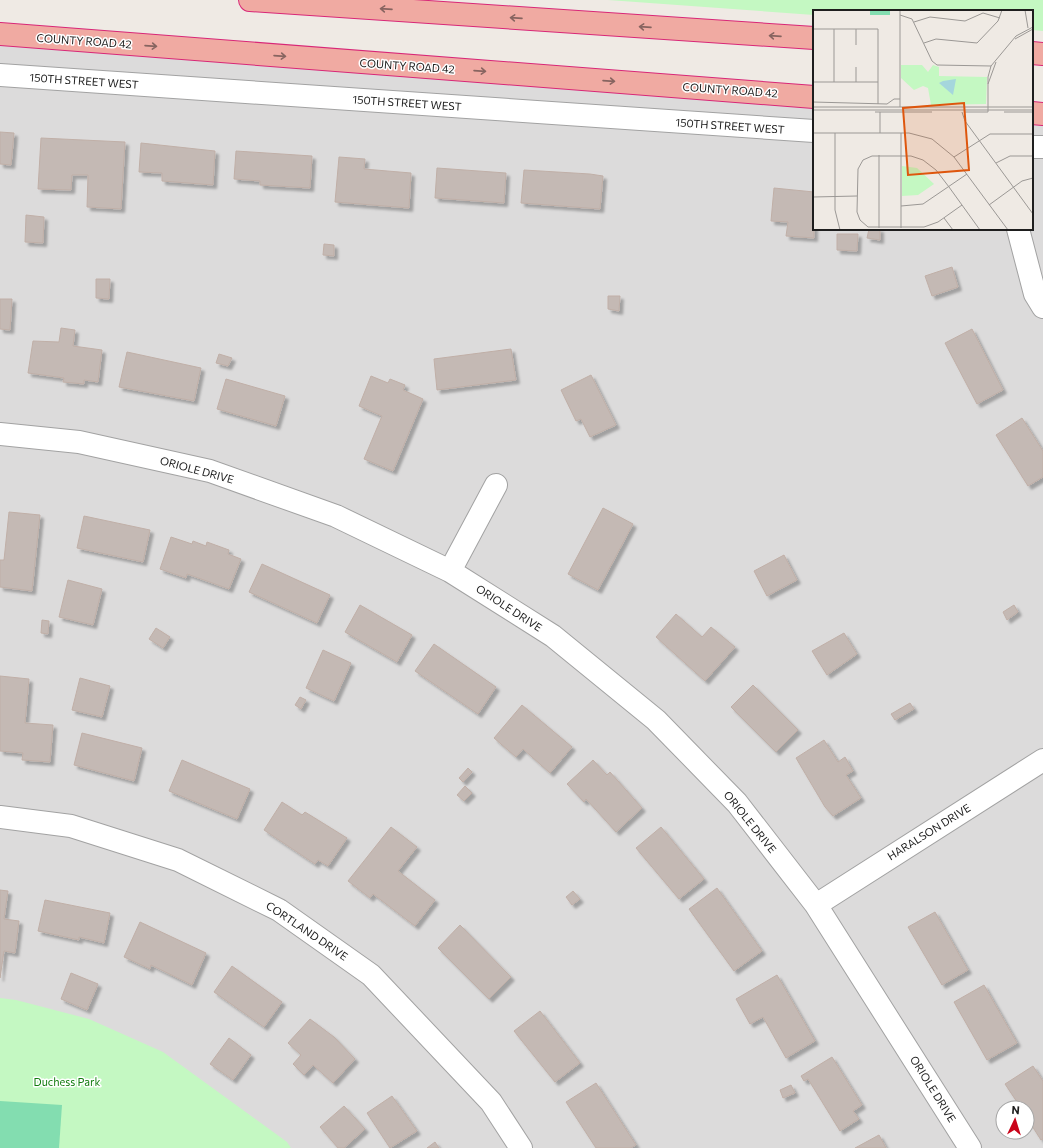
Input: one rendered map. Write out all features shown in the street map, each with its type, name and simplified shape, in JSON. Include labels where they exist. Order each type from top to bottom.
[{"type":"highway","points":[[250,0],[813,38]]},
{"type":"highway","name":"COUNTY ROAD 42","points":[[0,34],[813,97]]},
{"type":"highway","points":[[1033,53],[1043,54]]},
{"type":"highway","points":[[1033,113],[1043,114]]},
{"type":"street","name":"150TH STREET WEST","points":[[0,75],[813,131]]},
{"type":"street","points":[[1033,147],[1043,148]]},
{"type":"street","points":[[1018,230],[1035,294],[1043,308]]},
{"type":"street","name":"ORIOLE DRIVE","points":[[0,434],[79,442],[210,471],[336,516],[450,571],[553,636],[656,720],[737,803],[816,905],[970,1148]]},
{"type":"street","points":[[450,571],[496,484]]},
{"type":"street","name":"HARALSON DRIVE","points":[[816,905],[1043,760]]},
{"type":"street","name":"CORTLAND DRIVE","points":[[0,817],[71,826],[178,860],[279,910],[371,975],[491,1102],[521,1148]]},
{"type":"shaded area","points":[[0,35],[813,97],[813,230],[1033,230],[1033,113],[1043,114],[1043,1148],[0,1148]]},
{"type":"green space","points":[[608,0],[1043,0],[1043,31],[1033,30],[1033,10],[813,10],[813,15]]},
{"type":"green space","name":"Duchess Park","points":[[0,998],[16,1000],[89,1019],[163,1052],[287,1142],[291,1148],[0,1148]]},
{"type":"green space","points":[[0,1101],[62,1105],[59,1148],[0,1148]]},
{"type":"building","points":[[0,132],[14,133],[11,165],[0,164]]},
{"type":"building","points":[[41,138],[125,142],[121,209],[87,207],[88,175],[72,175],[71,190],[38,189]]},
{"type":"building","points":[[141,143],[215,151],[213,185],[162,181],[162,173],[139,172]]},
{"type":"building","points":[[236,151],[312,156],[310,188],[260,185],[260,181],[234,179]]},
{"type":"building","points":[[339,157],[365,159],[364,169],[411,173],[409,208],[335,202]]},
{"type":"building","points":[[437,168],[506,173],[504,203],[435,198]]},
{"type":"building","points":[[524,170],[603,176],[600,209],[521,203]]},
{"type":"building","points":[[774,188],[813,192],[814,238],[786,236],[788,222],[771,221]]},
{"type":"building","points":[[26,215],[44,217],[43,243],[25,242]]},
{"type":"building","points":[[869,230],[880,230],[880,240],[867,238]]},
{"type":"building","points":[[837,234],[858,234],[857,251],[837,250]]},
{"type":"building","points":[[324,244],[334,245],[334,256],[323,255]]},
{"type":"building","points":[[952,267],[958,287],[932,296],[925,276]]},
{"type":"building","points":[[96,279],[110,279],[109,299],[96,298]]},
{"type":"building","points":[[608,296],[620,296],[619,311],[608,309]]},
{"type":"building","points":[[0,299],[12,299],[10,330],[0,329]]},
{"type":"building","points":[[61,328],[75,330],[73,346],[102,350],[98,382],[84,380],[84,384],[63,382],[64,378],[28,373],[33,341],[59,342]]},
{"type":"building","points":[[972,329],[1003,390],[977,404],[945,343]]},
{"type":"building","points":[[511,349],[516,380],[437,390],[434,359]]},
{"type":"building","points":[[127,352],[201,368],[194,401],[119,387]]},
{"type":"building","points":[[219,354],[232,358],[228,366],[216,363]]},
{"type":"building","points":[[591,375],[616,425],[590,437],[581,419],[576,421],[561,390]]},
{"type":"building","points":[[371,376],[388,383],[390,379],[405,385],[403,390],[423,399],[393,471],[364,459],[382,416],[359,406]]},
{"type":"building","points":[[226,379],[285,396],[276,426],[217,409]]},
{"type":"building","points":[[1022,418],[1043,451],[1043,477],[1028,486],[996,435]]},
{"type":"building","points":[[603,508],[633,524],[598,590],[568,574]]},
{"type":"building","points":[[9,512],[40,515],[32,591],[0,587],[0,560],[4,560]]},
{"type":"building","points":[[84,516],[150,530],[143,562],[77,548]]},
{"type":"building","points":[[171,537],[192,544],[193,541],[206,546],[207,542],[229,550],[228,554],[241,559],[229,589],[187,574],[186,578],[160,569]]},
{"type":"building","points":[[784,555],[797,580],[767,596],[754,571]]},
{"type":"building","points":[[262,564],[330,595],[317,623],[249,592]]},
{"type":"building","points":[[68,580],[102,589],[93,625],[59,617]]},
{"type":"building","points":[[360,605],[412,635],[397,662],[345,632]]},
{"type":"building","points":[[1014,605],[1018,612],[1007,620],[1003,612]]},
{"type":"building","points":[[676,614],[702,637],[711,627],[735,647],[705,681],[656,637]]},
{"type":"building","points":[[42,620],[49,621],[48,634],[41,633]]},
{"type":"building","points":[[156,628],[170,637],[163,648],[149,639]]},
{"type":"building","points":[[844,633],[857,654],[827,675],[812,651]]},
{"type":"building","points":[[434,644],[496,687],[478,714],[415,671]]},
{"type":"building","points":[[323,650],[351,663],[334,701],[306,688]]},
{"type":"building","points":[[0,676],[29,679],[25,723],[53,725],[50,762],[22,760],[23,753],[0,751]]},
{"type":"building","points":[[80,678],[110,686],[102,717],[72,710]]},
{"type":"building","points":[[753,685],[798,730],[776,752],[731,707]]},
{"type":"building","points":[[300,697],[306,700],[301,709],[295,705]]},
{"type":"building","points":[[910,703],[914,709],[895,720],[891,714]]},
{"type":"building","points":[[522,705],[572,747],[550,773],[523,749],[516,757],[494,738]]},
{"type":"building","points":[[82,733],[142,748],[134,781],[74,765]]},
{"type":"building","points":[[824,740],[838,762],[845,757],[853,771],[846,775],[861,798],[833,816],[825,807],[796,758]]},
{"type":"building","points":[[182,760],[250,789],[237,819],[169,791]]},
{"type":"building","points":[[593,760],[607,775],[610,772],[642,808],[616,832],[586,799],[584,802],[567,784]]},
{"type":"building","points":[[468,768],[472,772],[463,782],[459,778]]},
{"type":"building","points":[[465,786],[472,793],[464,801],[457,795]]},
{"type":"building","points":[[282,802],[302,815],[305,812],[347,838],[328,866],[318,860],[315,864],[264,830]]},
{"type":"building","points":[[391,827],[417,847],[398,871],[435,900],[415,926],[373,894],[370,898],[348,881]]},
{"type":"building","points":[[661,827],[704,879],[679,899],[636,848]]},
{"type":"building","points":[[717,888],[762,951],[734,971],[689,909]]},
{"type":"building","points":[[0,890],[8,891],[4,919],[19,921],[15,953],[4,951],[0,978]]},
{"type":"building","points":[[573,891],[580,899],[572,905],[566,897]]},
{"type":"building","points":[[45,900],[110,913],[104,943],[79,937],[79,940],[38,931]]},
{"type":"building","points":[[935,912],[968,970],[942,985],[908,927]]},
{"type":"building","points":[[140,922],[206,953],[192,985],[151,965],[150,969],[124,957]]},
{"type":"building","points":[[460,925],[511,977],[489,999],[438,948]]},
{"type":"building","points":[[232,966],[282,1002],[264,1027],[214,992]]},
{"type":"building","points":[[71,973],[98,984],[87,1010],[61,999]]},
{"type":"building","points":[[777,975],[815,1041],[786,1058],[763,1017],[750,1024],[736,999]]},
{"type":"building","points":[[984,985],[1017,1043],[987,1060],[954,1002]]},
{"type":"building","points":[[540,1011],[580,1063],[555,1082],[514,1031]]},
{"type":"building","points":[[310,1019],[334,1037],[355,1059],[333,1083],[313,1065],[304,1075],[293,1064],[301,1055],[288,1043]]},
{"type":"building","points":[[229,1038],[251,1055],[233,1080],[210,1064]]},
{"type":"building","points":[[832,1057],[862,1105],[853,1111],[859,1119],[840,1131],[808,1079],[804,1081],[801,1076]]},
{"type":"building","points":[[1033,1066],[1043,1081],[1043,1139],[1041,1140],[1035,1131],[1035,1100],[1016,1100],[1005,1084]]},
{"type":"building","points":[[596,1083],[636,1145],[631,1148],[596,1148],[566,1102]]},
{"type":"building","points":[[791,1085],[795,1093],[783,1098],[780,1090]]},
{"type":"building","points":[[392,1096],[417,1131],[390,1148],[367,1113]]},
{"type":"building","points":[[344,1106],[365,1129],[344,1148],[338,1148],[320,1127]]},
{"type":"building","points":[[879,1135],[886,1148],[855,1148]]},
{"type":"building","points":[[435,1142],[439,1148],[427,1148]]}]
